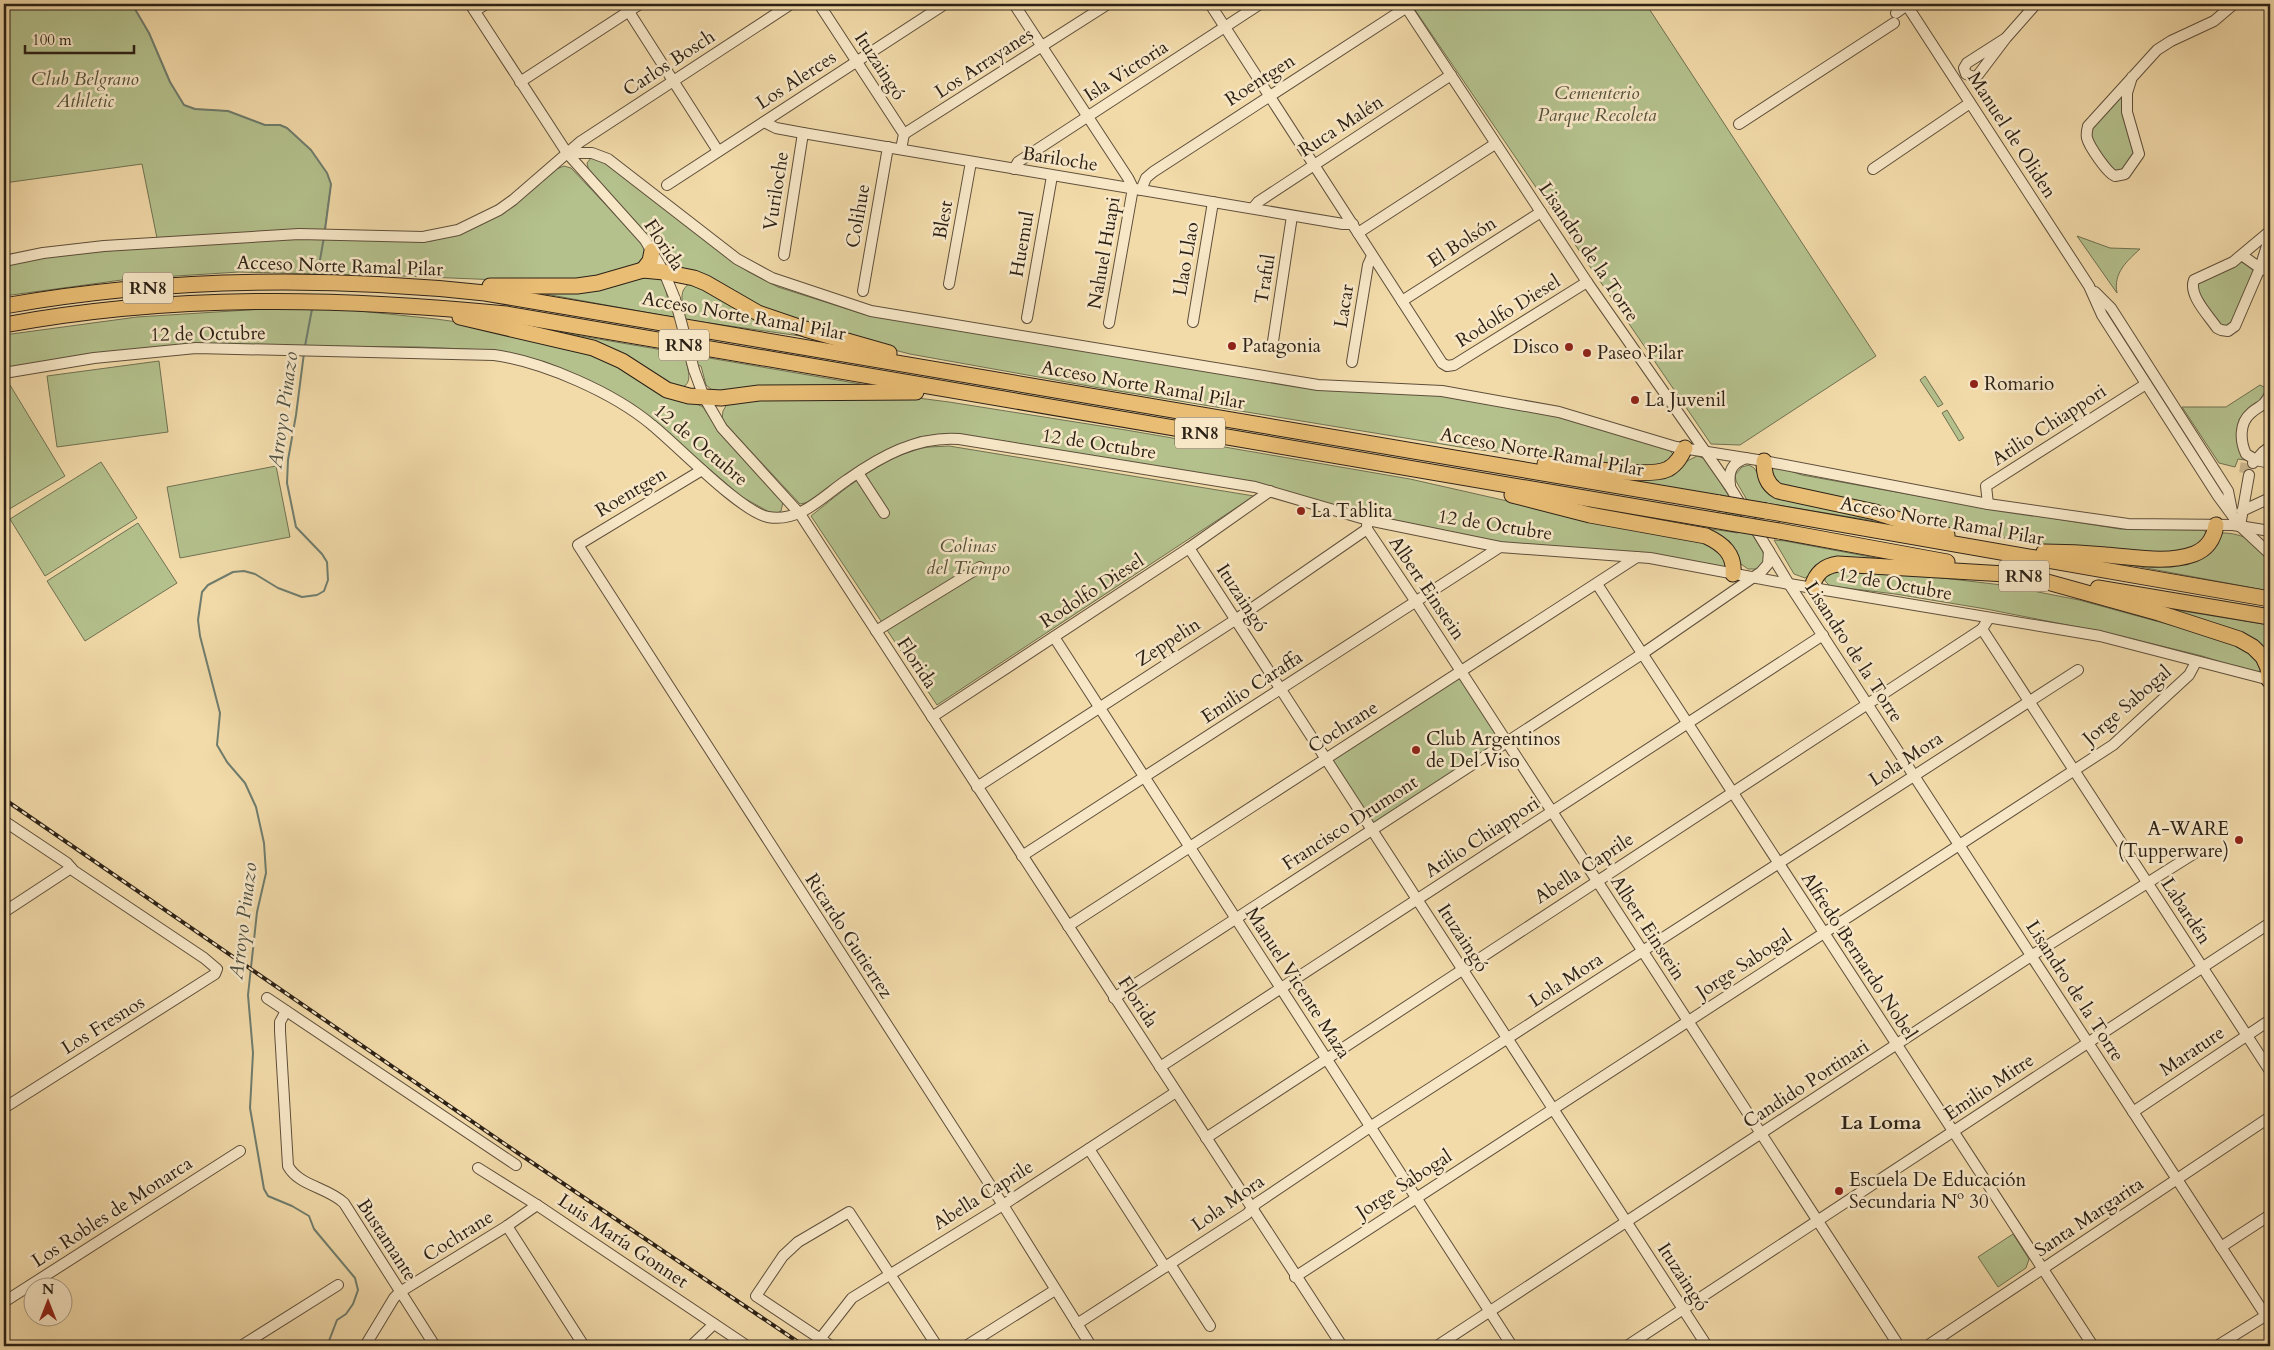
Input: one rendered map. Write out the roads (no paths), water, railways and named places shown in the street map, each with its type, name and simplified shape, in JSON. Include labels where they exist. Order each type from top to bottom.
[{"type":"highway","points":[[643,270],[650,261],[652,251]]},
{"type":"highway","points":[[433,287],[577,286],[598,283],[643,270],[664,272],[694,278],[747,308],[804,329],[960,373]]},
{"type":"highway","name":"Acceso Norte Ramal Pilar","points":[[4,306],[80,294],[241,282],[433,287],[518,298],[960,373],[2270,599]]},
{"type":"highway","name":"Acceso Norte Ramal Pilar","points":[[4,325],[128,308],[237,300],[333,301],[408,305],[532,318],[1441,475],[1779,531],[2270,617]]},
{"type":"highway","points":[[408,305],[593,348],[622,361],[667,390],[704,398],[721,398],[759,393],[958,392]]},
{"type":"highway","points":[[1434,454],[1646,473],[1670,468],[1678,461],[1685,448]]},
{"type":"highway","points":[[1764,461],[1764,473],[1767,481],[1782,492],[1875,512],[1993,551],[2082,553],[2154,558],[2176,557],[2193,554],[2205,547],[2213,536],[2216,525]]},
{"type":"highway","points":[[1441,475],[1549,506],[1706,536],[1728,550],[1733,562],[1733,574]]},
{"type":"highway","points":[[1812,587],[1816,576],[1822,570],[1838,564],[2022,575],[2158,613],[2239,639],[2253,647],[2263,657],[2268,668],[2270,680]]},
{"type":"street","points":[[472,7],[486,4]]},
{"type":"street","points":[[520,82],[627,7],[640,4]]},
{"type":"street","name":"Carlos Bosch","points":[[567,154],[580,142],[791,4]]},
{"type":"street","name":"Ituzaingó","points":[[818,4],[904,134]]},
{"type":"street","name":"Los Alerces","points":[[667,185],[945,4]]},
{"type":"street","points":[[1014,4],[1087,117],[1137,189]]},
{"type":"street","name":"Los Arrayanes","points":[[904,134],[1108,4]]},
{"type":"street","points":[[1210,4],[1402,301]]},
{"type":"street","name":"Isla Victoria","points":[[1014,169],[1018,162],[1260,4]]},
{"type":"street","points":[[2006,38],[2036,4]]},
{"type":"street","points":[[2132,77],[2127,93],[2127,112],[2139,154],[2125,174],[2115,176],[2108,171],[2089,143],[2087,130],[2132,77],[2157,50],[2171,41],[2214,22],[2234,4]]},
{"type":"street","name":"Lisandro de la Torre","points":[[1406,5],[1495,144],[1587,282],[1730,487],[1789,584],[2176,1180],[2269,1317]]},
{"type":"street","name":"Roentgen","points":[[1137,189],[1153,172],[1406,5]]},
{"type":"street","name":"Florida","points":[[472,7],[567,154],[645,240],[652,251],[664,272],[675,299],[694,370],[704,398],[715,418],[728,436],[800,514],[1295,1277],[1342,1346]]},
{"type":"street","points":[[627,7],[718,151]]},
{"type":"street","points":[[1738,124],[1884,29],[1908,7]]},
{"type":"street","name":"Manuel de Oliden","points":[[1908,7],[2089,286],[2102,315],[2218,496],[2239,509]]},
{"type":"street","name":"Ruca Malén","points":[[1253,208],[1258,202],[1451,75]]},
{"type":"street","points":[[1873,169],[1970,102]]},
{"type":"street","name":"Bariloche","points":[[764,122],[776,128],[803,133],[1253,208],[1355,229]]},
{"type":"street","name":"Vuriloche","points":[[784,255],[803,133]]},
{"type":"street","points":[[901,149],[904,134]]},
{"type":"street","points":[[1355,229],[1495,144]]},
{"type":"street","name":"Colihue","points":[[863,291],[888,147]]},
{"type":"street","points":[[4,261],[104,246],[299,234],[424,237],[458,230],[484,218],[513,200],[567,154],[592,153],[608,159],[737,259],[760,273],[860,309],[1318,385],[1455,393],[1559,412],[1685,448],[1705,450],[1988,504],[2128,524],[2240,526],[2270,531]]},
{"type":"street","name":"Blest","points":[[949,284],[970,162]]},
{"type":"street","name":"Huemul","points":[[1027,318],[1052,176]]},
{"type":"street","name":"Nahuel Huapi","points":[[1109,323],[1137,189]]},
{"type":"street","name":"Llao Llao","points":[[1193,322],[1213,202]]},
{"type":"street","name":"El Bolsón","points":[[1402,301],[1541,212]]},
{"type":"street","name":"Traful","points":[[1272,348],[1292,216]]},
{"type":"street","points":[[2270,231],[2243,256],[2224,268],[2197,278],[2192,285],[2195,294],[2221,330],[2228,331],[2235,326],[2265,270],[2270,236]]},
{"type":"street","name":"Lacar","points":[[1352,362],[1368,266],[1372,256]]},
{"type":"street","points":[[2243,256],[2265,270]]},
{"type":"street","name":"Rodolfo Diesel","points":[[1402,301],[1442,362],[1447,366],[1454,365],[1587,282]]},
{"type":"street","name":"Manuel de Oliden","points":[[2089,286],[2111,308],[2223,483],[2239,509],[2240,526],[2270,554]]},
{"type":"street","name":"12 de Octubre","points":[[4,373],[94,358],[181,349],[478,354],[522,361],[579,382],[626,406],[653,426],[702,470],[751,509],[761,515],[773,518],[800,514],[858,473],[904,447],[928,440],[948,438],[1270,491],[1368,525],[1500,547],[1637,557],[2100,636],[2270,680]]},
{"type":"street","name":"Atilio Chiappori","points":[[1988,504],[1986,486],[2146,384]]},
{"type":"street","points":[[2250,459],[2242,438],[2243,425],[2251,413],[2266,408],[2270,394]]},
{"type":"street","points":[[2250,459],[2270,447]]},
{"type":"street","points":[[1730,487],[1731,468],[1737,462],[1746,458]]},
{"type":"street","points":[[2250,459],[2270,462]]},
{"type":"street","name":"Roentgen","points":[[578,545],[702,470]]},
{"type":"street","points":[[858,473],[884,513]]},
{"type":"street","points":[[2239,509],[2246,474]]},
{"type":"street","name":"Rodolfo Diesel","points":[[932,717],[1189,548],[1270,491]]},
{"type":"street","points":[[2239,509],[2270,498]]},
{"type":"street","name":"Albert Einstein","points":[[1368,525],[1461,672],[1899,1346]]},
{"type":"street","name":"Zeppelin","points":[[977,787],[1235,620],[1368,525]]},
{"type":"street","name":"Ricardo Gutierrez","points":[[578,545],[1091,1346]]},
{"type":"street","name":"Emilio Caraffa","points":[[1022,856],[1500,547]]},
{"type":"street","name":"Ituzaingó","points":[[1189,548],[1707,1346]]},
{"type":"street","name":"Francisco Drumont","points":[[1114,998],[1642,654],[1766,568],[1769,551]]},
{"type":"street","name":"Cochrane","points":[[1068,926],[1637,557]]},
{"type":"street","points":[[876,632],[980,567]]},
{"type":"street","name":"Alfredo Bernardo Nobel","points":[[1596,584],[2093,1346]]},
{"type":"street","points":[[1982,629],[1989,618]]},
{"type":"street","name":"Abella Caprile","points":[[1206,1138],[1982,629]]},
{"type":"street","name":"Labardén","points":[[1982,629],[2270,1072]]},
{"type":"street","name":"Atilio Chiappori","points":[[1160,1068],[1823,635]]},
{"type":"street","name":"Manuel Vicente Maza","points":[[1054,638],[1512,1346]]},
{"type":"street","name":"Jorge Sabogal","points":[[1295,1277],[1415,1197],[1960,846],[2117,741],[2189,675],[2196,662]]},
{"type":"street","name":"Lola Mora","points":[[1077,1324],[1252,1209],[1257,1203],[1370,1127],[1643,952],[2028,700],[2078,670]]},
{"type":"street","points":[[4,821],[67,863],[71,868],[4,912]]},
{"type":"street","name":"Candido Portinari","points":[[1437,1346],[2031,956],[2195,853]]},
{"type":"street","name":"Los Fresnos","points":[[4,1108],[215,974],[217,969],[204,958],[71,868]]},
{"type":"street","name":"Emilio Mitre","points":[[1627,1346],[2270,923]]},
{"type":"street","points":[[267,998],[516,1165]]},
{"type":"street","name":"Bustamante","points":[[286,1011],[280,1022],[280,1031],[286,1160],[291,1172],[306,1182],[327,1191],[344,1204],[435,1346]]},
{"type":"street","name":"Marature","points":[[2133,1112],[2270,1020]]},
{"type":"street","name":"Abella Caprile","points":[[820,1339],[852,1298],[1089,1150],[1176,1092]]},
{"type":"street","name":"Santa Margarita","points":[[1927,1346],[2270,1117]]},
{"type":"street","points":[[1089,1150],[1210,1326]]},
{"type":"street","name":"Los Robles de Monarca","points":[[4,1302],[240,1151]]},
{"type":"street","name":"Luis María Gonnet","points":[[478,1168],[537,1205],[747,1346]]},
{"type":"street","name":"Cochrane","points":[[365,1346],[394,1298],[400,1292],[507,1226],[537,1205]]},
{"type":"street","points":[[831,1346],[756,1296],[783,1256],[798,1242],[849,1212],[937,1346]]},
{"type":"street","points":[[2221,1247],[2270,1215]]},
{"type":"street","points":[[507,1226],[584,1346]]},
{"type":"street","points":[[241,1346],[338,1285]]},
{"type":"street","points":[[966,1346],[1055,1290]]},
{"type":"street","points":[[2218,1346],[2269,1317]]},
{"type":"street","points":[[692,1346],[714,1324]]},
{"type":"waterway","name":"Arroyo Pinazo","points":[[132,4],[149,33],[170,82],[184,105],[195,109],[228,111],[265,125],[280,125],[287,128],[311,150],[327,173],[331,184],[325,230]]},
{"type":"waterway","name":"Arroyo Pinazo","points":[[317,277],[324,237]]},
{"type":"waterway","name":"Arroyo Pinazo","points":[[305,346],[312,309]]},
{"type":"waterway","name":"Arroyo Pinazo","points":[[304,353],[288,460],[287,483],[296,527],[322,554],[327,562],[328,580],[324,591],[317,595],[302,597],[278,588],[255,574],[244,571],[233,572],[208,585],[202,592],[198,620],[200,636],[220,713],[217,745],[227,762],[245,783],[256,807],[264,843],[266,873],[257,912],[248,995],[253,1053],[250,1108],[264,1189],[268,1196],[292,1206],[309,1216],[314,1229],[355,1278],[358,1290],[353,1304],[346,1314],[337,1320],[327,1346]]},
{"type":"tunnel","points":[[2244,473],[2246,461]]},
{"type":"railway","points":[[4,799],[515,1151],[804,1346]]},
{"type":"place","name":"Patagonia","points":[[1232,346]]},
{"type":"place","name":"Disco","points":[[1569,347]]},
{"type":"place","name":"Paseo Pilar","points":[[1587,353]]},
{"type":"place","name":"Romario","points":[[1974,384]]},
{"type":"place","name":"La Juvenil","points":[[1635,400]]},
{"type":"place","name":"La Tablita","points":[[1301,511]]},
{"type":"place","name":"Club Argentinos de Del Viso","points":[[1416,750]]},
{"type":"place","name":"A-WARE (Tupperware)","points":[[2239,840]]},
{"type":"place","name":"Escuela De Educación Secundaria Nº 30","points":[[1839,1191]]},
{"type":"district","name":"La Loma","points":[[1881,1122]]},
{"type":"park label","name":"Club Belgrano Athletic","points":[[85,90]]},
{"type":"park label","name":"Cementerio Parque Recoleta","points":[[1597,104]]},
{"type":"park label","name":"Colinas del Tiempo","points":[[968,557]]}]
